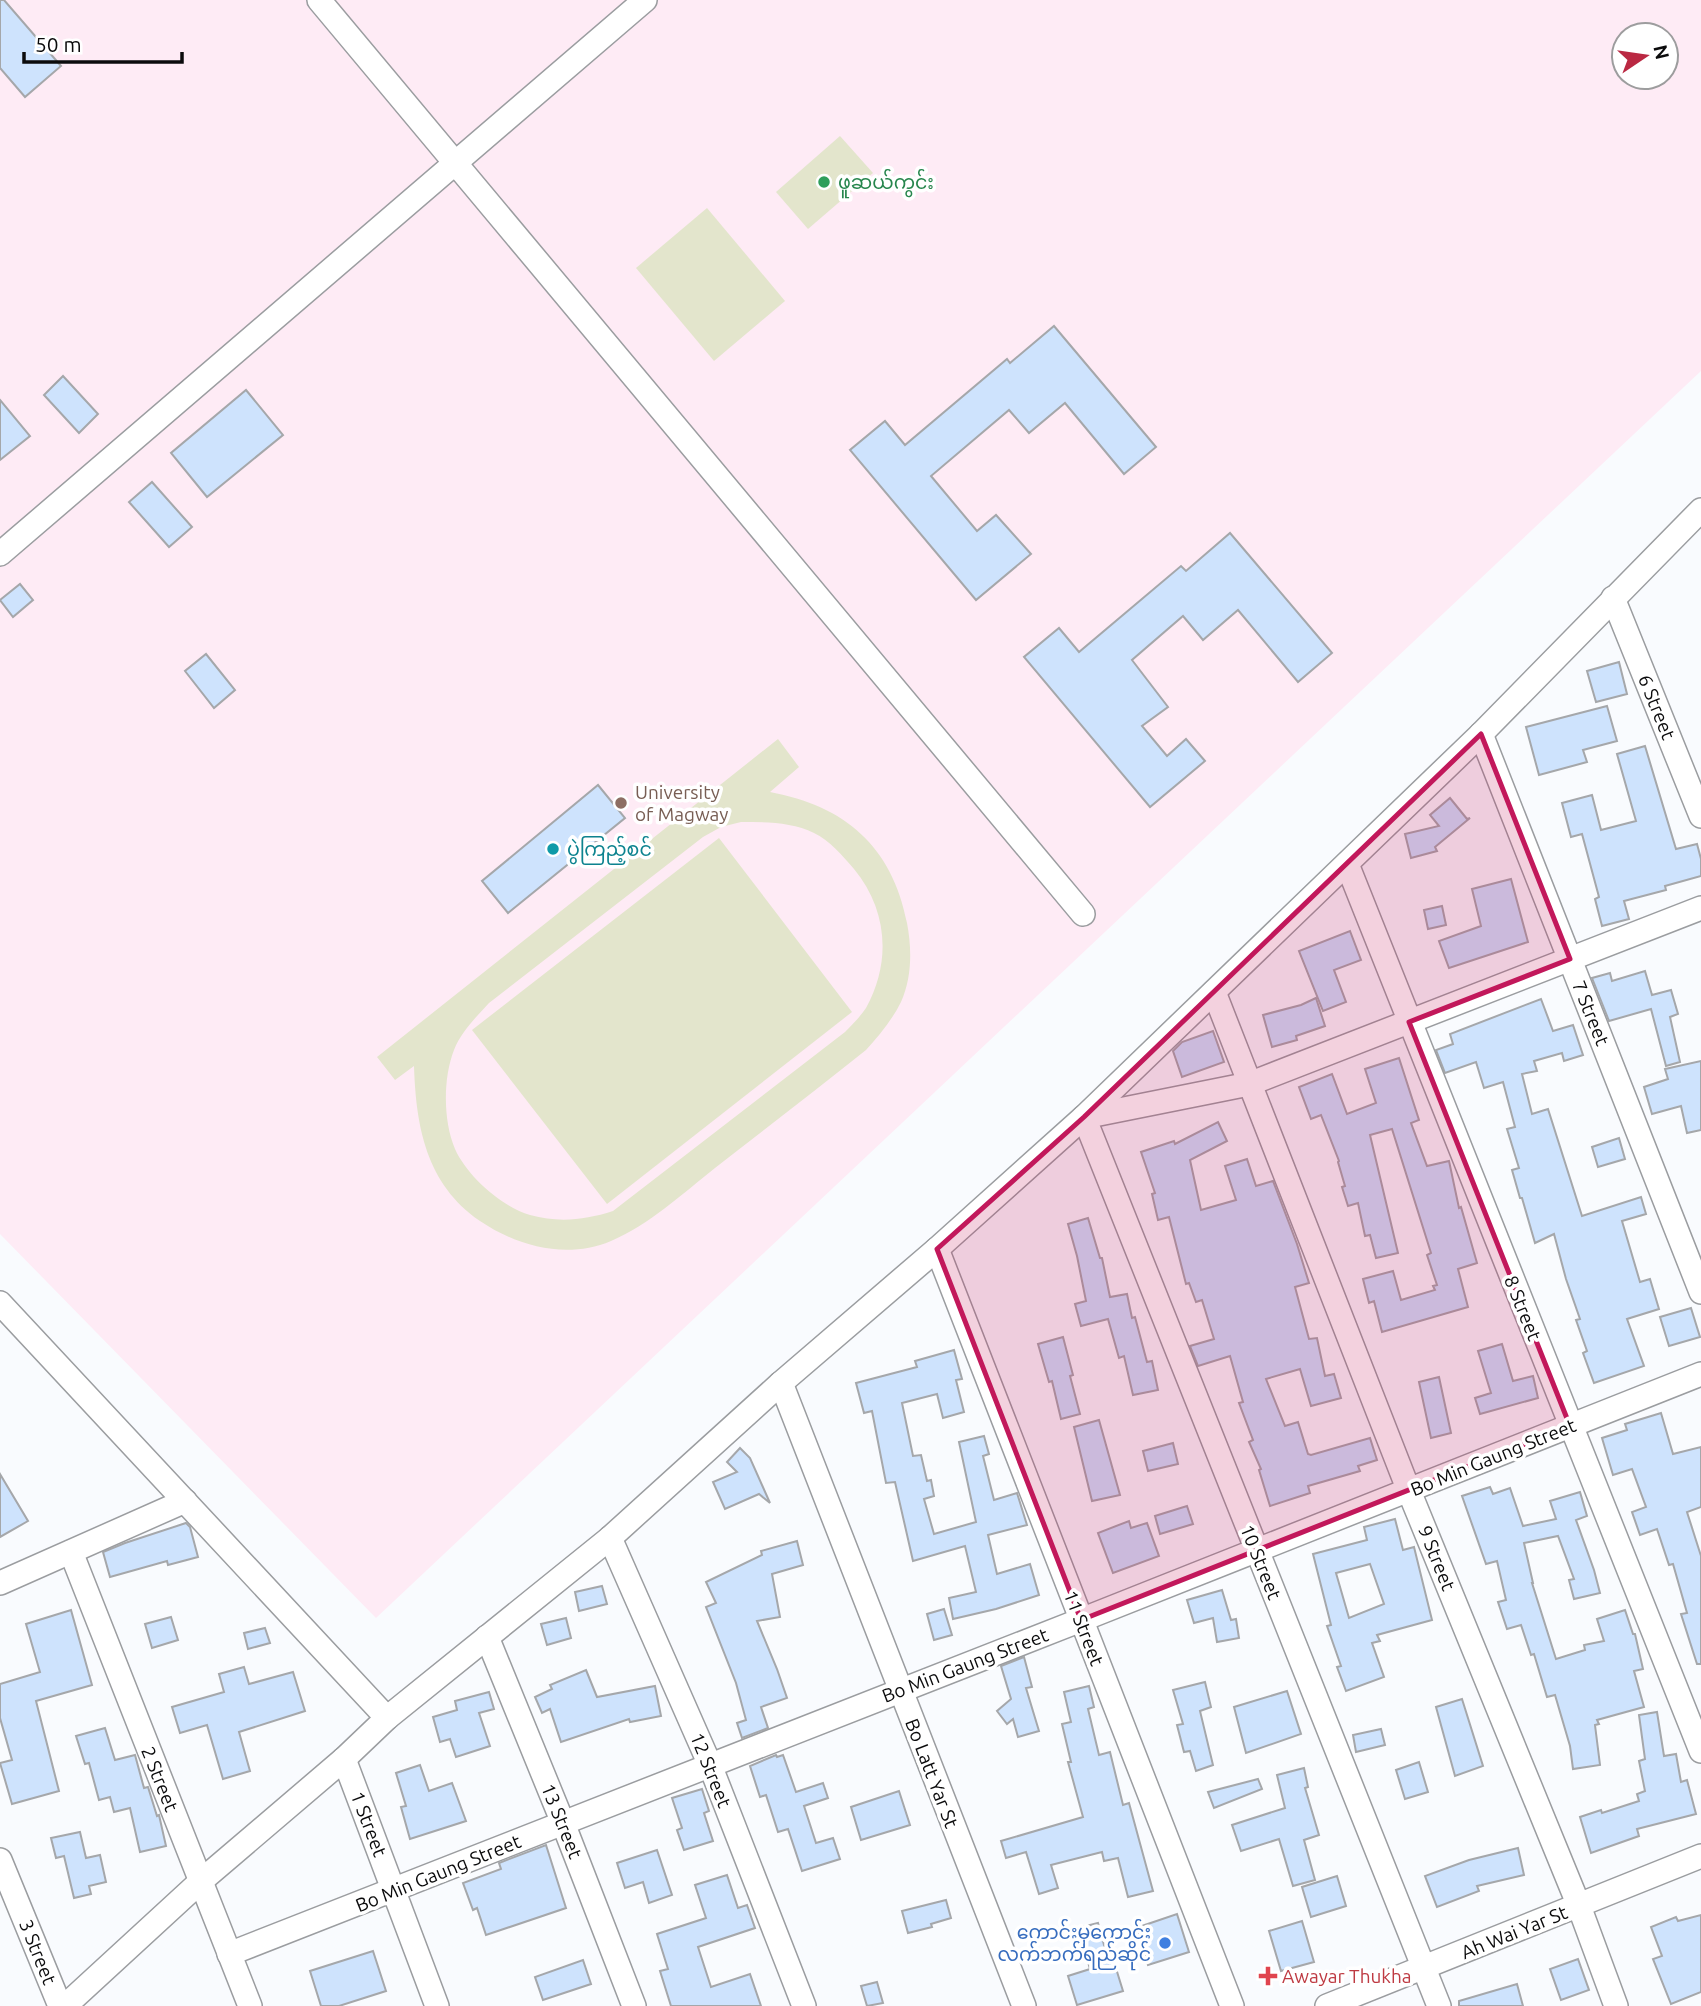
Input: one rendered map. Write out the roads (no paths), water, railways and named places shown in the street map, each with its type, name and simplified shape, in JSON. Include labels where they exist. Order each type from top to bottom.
[{"type":"street","points":[[319,0],[1083,914]]},
{"type":"street","points":[[0,554],[645,0]]},
{"type":"street","points":[[63,2006],[387,1718],[610,1538],[781,1383],[937,1250],[1084,1118],[1481,734],[1701,510]]},
{"type":"street","name":"6 Street","points":[[1613,598],[1701,816]]},
{"type":"street","name":"7 Street","points":[[1481,734],[1701,1292]]},
{"type":"street","name":"8 Street","points":[[1347,864],[1701,1751]]},
{"type":"street","points":[[1084,1118],[1250,1084],[1701,908]]},
{"type":"street","name":"9 Street","points":[[1214,992],[1409,1490],[1579,1906],[1616,2006]]},
{"type":"street","name":"10 Street","points":[[1084,1118],[1439,2006]]},
{"type":"street","name":"11 Street","points":[[937,1250],[1232,2006]]},
{"type":"street","points":[[0,1303],[387,1718]]},
{"type":"street","name":"Bo Min Gaung Street","points":[[229,1954],[1701,1374]]},
{"type":"street","name":"Bo Latt Yar St","points":[[781,1383],[1024,2006]]},
{"type":"street","points":[[0,1583],[186,1501]]},
{"type":"street","name":"12 Street","points":[[610,1538],[710,1765],[804,2006]]},
{"type":"street","name":"2 Street","points":[[71,1552],[250,2006]]},
{"type":"street","name":"13 Street","points":[[487,1636],[634,2006]]},
{"type":"street","name":"1 Street","points":[[344,1759],[437,2006]]},
{"type":"street","name":"Ah Wai Yar St","points":[[1327,2006],[1701,1856]]},
{"type":"street","name":"3 Street","points":[[0,1860],[63,2006]]},
{"type":"place","name":"ဖူဆယ်ကွင်း","points":[[824,182]]},
{"type":"place","name":"University of Magway","points":[[621,803]]},
{"type":"place","name":"ပွဲကြည့်စင်","points":[[553,849]]},
{"type":"place","name":"ကောင်းမှကောင်း လက်ဘက်ရည်ဆိုင်","points":[[1165,1943]]},
{"type":"place","name":"Awayar Thukha","points":[[1268,1976]]}]
